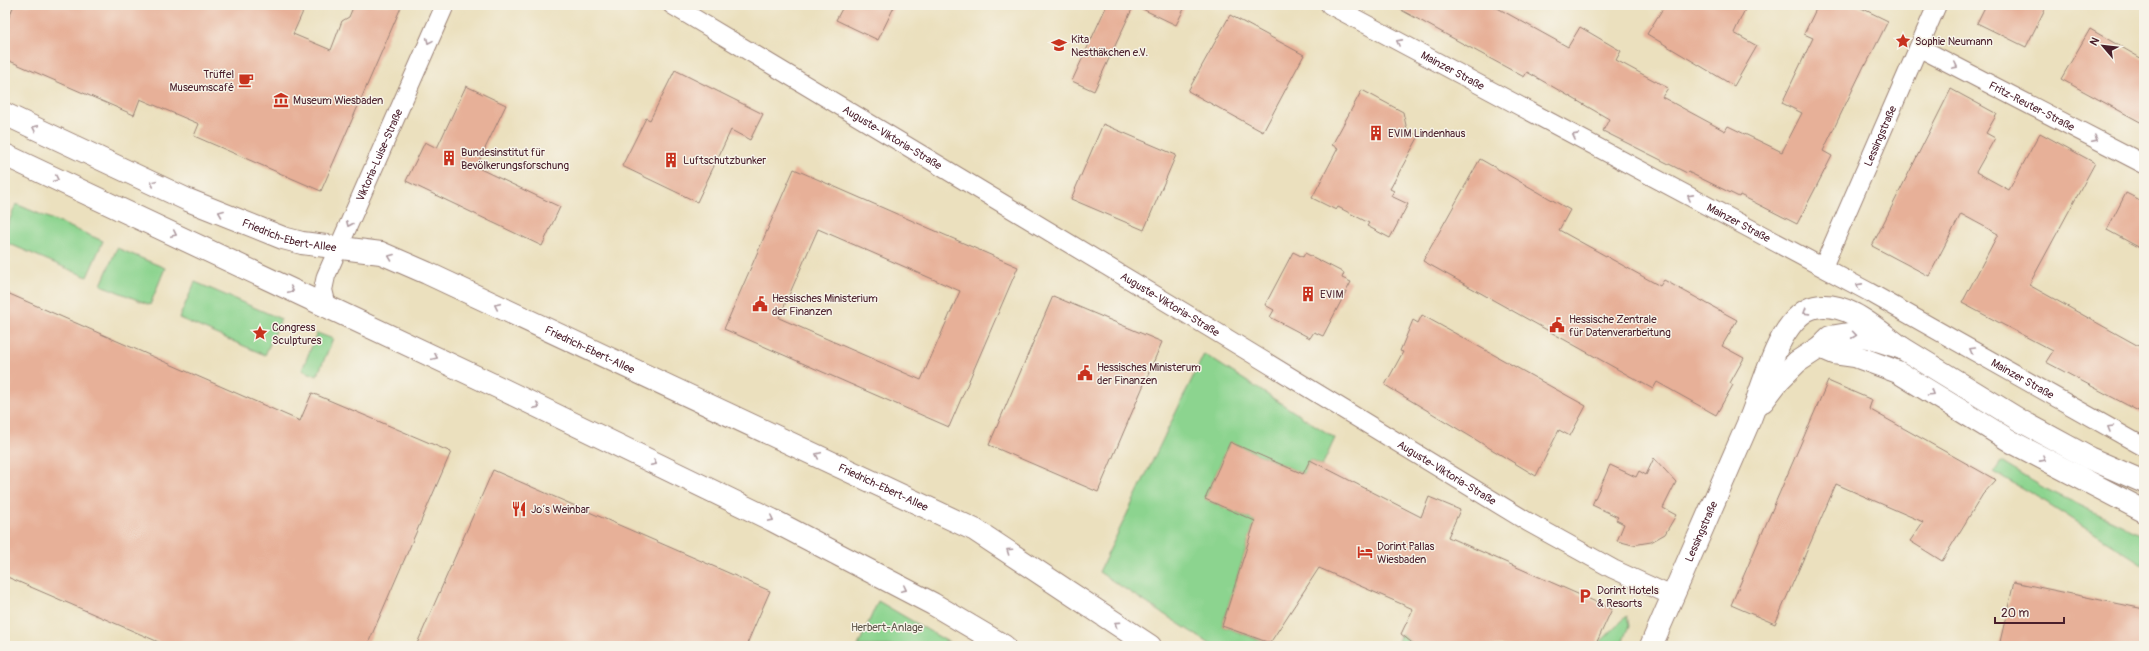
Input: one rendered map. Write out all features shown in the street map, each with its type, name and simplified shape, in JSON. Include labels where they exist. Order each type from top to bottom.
[{"type":"street","name":"Viktoria-Luise-Straße","points":[[327,306],[324,285],[445,5]]},
{"type":"street","name":"Auguste-Viktoria-Straße","points":[[672,5],[1204,324],[1521,518],[1613,569],[1672,596]]},
{"type":"street","name":"Mainzer Straße","points":[[1330,5],[1358,12],[1823,267],[2144,446]]},
{"type":"street","name":"Lessingstraße","points":[[1823,267],[1920,48],[1937,5]]},
{"type":"street","name":"Fritz-Reuter-Straße","points":[[1920,48],[2144,164]]},
{"type":"street","name":"Friedrich-Ebert-Allee","points":[[5,114],[203,206],[283,238],[302,243],[381,253],[400,261],[969,527],[1003,547],[1150,646]]},
{"type":"street","points":[[5,155],[327,306],[772,520],[933,604],[1004,646]]},
{"type":"street","name":"Lessingstraße","points":[[1651,646],[1750,418],[1782,338],[1797,318],[1813,307],[1826,306],[1848,312],[1902,348]]},
{"type":"street","points":[[2144,482],[2089,458],[2021,421],[1902,348],[1868,337],[1848,334],[1830,337],[1820,348],[1834,353],[1855,356],[1898,372],[2012,442],[2144,511]]},
{"type":"street","name":"Lessingstraße","points":[[1750,418],[1779,380],[1797,362],[1820,348]]},
{"type":"green space","points":[[16,204],[103,241],[87,277],[5,242],[5,231]]},
{"type":"green space","points":[[117,248],[165,268],[150,305],[101,285]]},
{"type":"green space","points":[[195,282],[281,319],[265,355],[179,318]]},
{"type":"green space","points":[[317,333],[333,339],[317,376],[302,370]]},
{"type":"green space","points":[[1204,354],[1335,438],[1322,466],[1310,460],[1303,474],[1230,442],[1205,499],[1255,521],[1222,626],[1277,646],[1213,646],[1099,572]]},
{"type":"green space","points":[[2001,462],[2044,488],[2144,536],[2144,565],[2046,502],[1994,472]]},
{"type":"green space","name":"Herbert-Anlage","points":[[878,601],[955,646],[858,646]]},
{"type":"green space","points":[[1627,616],[1629,625],[1621,646],[1596,646]]},
{"type":"green space","points":[[1401,634],[1416,646],[1396,646]]},
{"type":"building","name":"Museum Wiesbaden","points":[[14,5],[306,5],[293,34],[331,50],[342,21],[349,17],[354,5],[402,5],[321,191],[194,136],[199,124],[140,99],[134,115],[5,59],[5,26]]},
{"type":"building","points":[[844,5],[895,5],[878,40],[836,20]]},
{"type":"building","points":[[1107,5],[1134,5],[1094,91],[1072,81]]},
{"type":"building","points":[[1134,5],[1186,5],[1176,25]]},
{"type":"building","points":[[1392,5],[1492,5],[1568,47],[1580,27],[1621,51],[1616,60],[1668,88],[1662,97],[1725,131],[1728,126],[1782,152],[1802,113],[1782,103],[1813,38],[1804,34],[1818,5],[1855,5],[1888,21],[1866,65],[1865,64],[1823,151],[1832,156],[1797,224],[1740,195],[1739,197],[1688,172],[1687,173],[1603,131],[1609,119],[1527,72],[1524,77]]},
{"type":"building","points":[[1665,5],[1747,5],[1734,33],[1757,46],[1734,86],[1647,34]]},
{"type":"building","points":[[1986,5],[2047,5],[2026,47],[1977,23]]},
{"type":"building","points":[[1230,15],[1304,55],[1263,132],[1188,91]]},
{"type":"building","points":[[2090,29],[2144,60],[2144,124],[2061,79]]},
{"type":"building","points":[[675,70],[763,114],[750,140],[731,130],[697,202],[622,166],[646,118],[650,120]]},
{"type":"building","name":"Bundesinstitut für Bevölkerungsforschung","points":[[466,86],[506,105],[476,167],[560,207],[542,246],[406,181],[425,142],[437,148]]},
{"type":"building","points":[[1951,89],[1997,114],[1986,133],[1995,138],[1976,172],[2009,190],[2040,133],[2095,163],[2029,285],[2144,349],[2144,414],[2046,362],[2053,351],[1962,303],[1998,234],[1961,214],[1929,276],[1872,246]]},
{"type":"building","points":[[1362,90],[1403,112],[1407,130],[1419,136],[1390,189],[1394,191],[1391,196],[1408,204],[1390,238],[1367,226],[1369,223],[1338,207],[1336,210],[1312,198],[1338,148],[1332,145]]},
{"type":"building","points":[[1103,124],[1176,155],[1144,230],[1071,199]]},
{"type":"building","points":[[1480,159],[1570,210],[1559,230],[1660,286],[1664,280],[1737,320],[1722,346],[1744,358],[1730,383],[1733,385],[1716,415],[1657,382],[1653,389],[1423,261]]},
{"type":"building","name":"Hessisches Ministerium der Finanzen","points":[[794,169],[1018,267],[949,427],[724,329]],"holes":[[[818,229],[960,291],[921,380],[779,318]]]},
{"type":"building","points":[[2126,193],[2144,202],[2144,250],[2107,230]]},
{"type":"building","name":"EVIM","points":[[1293,252],[1303,257],[1305,253],[1344,273],[1342,278],[1351,282],[1323,336],[1314,332],[1310,338],[1270,317],[1274,310],[1265,305]]},
{"type":"building","points":[[5,292],[300,421],[312,393],[451,452],[367,646],[168,646],[5,576]]},
{"type":"building","name":"Hessisches Ministerum der Finanzen","points":[[1053,296],[1162,342],[1098,492],[989,445]]},
{"type":"building","points":[[1422,315],[1586,406],[1570,436],[1559,430],[1536,476],[1385,385],[1403,352],[1400,351],[1413,320],[1418,323]]},
{"type":"building","points":[[1828,381],[1872,400],[1869,409],[1996,480],[1983,494],[1942,561],[1910,541],[1923,522],[1836,484],[1775,624],[1731,605]]},
{"type":"building","name":"Dorint Pallas Wiesbaden","points":[[1230,442],[1303,474],[1310,460],[1421,517],[1429,497],[1460,510],[1448,537],[1612,609],[1595,646],[1416,646],[1401,634],[1413,609],[1319,568],[1270,643],[1222,626],[1255,521],[1205,499]]},
{"type":"building","points":[[1654,458],[1676,482],[1663,508],[1676,515],[1665,534],[1651,542],[1633,545],[1617,541],[1624,524],[1616,520],[1618,517],[1592,505],[1610,465],[1636,477],[1639,471],[1646,475]]},
{"type":"building","points":[[493,470],[770,591],[746,646],[416,646]]},
{"type":"building","points":[[2014,582],[2144,609],[2144,646],[1999,646]]},
{"type":"place","name":"Sophie Neumann","points":[[1903,41]]},
{"type":"place","name":"Kita Nesthäkchen e.V.","points":[[1059,45]]},
{"type":"place","name":"Trüffel Museumscafé","points":[[246,80]]},
{"type":"place","name":"Museum Wiesbaden","points":[[281,100]]},
{"type":"place","name":"EVIM Lindenhaus","points":[[1376,133]]},
{"type":"place","name":"Bundesinstitut für Bevölkerungsforschung","points":[[449,158]]},
{"type":"place","name":"Luftschutzbunker","points":[[671,160]]},
{"type":"place","name":"EVIM","points":[[1308,294]]},
{"type":"place","name":"Hessisches Ministerium der Finanzen","points":[[760,304]]},
{"type":"place","name":"Hessische Zentrale für Datenverarbeitung","points":[[1557,325]]},
{"type":"place","name":"Congress Sculptures","points":[[260,333]]},
{"type":"place","name":"Hessisches Ministerum der Finanzen","points":[[1085,373]]},
{"type":"place","name":"Jo‘s Weinbar","points":[[519,509]]},
{"type":"place","name":"Dorint Pallas Wiesbaden","points":[[1365,552]]},
{"type":"place","name":"Dorint Hotels & Resorts","points":[[1585,596]]}]
